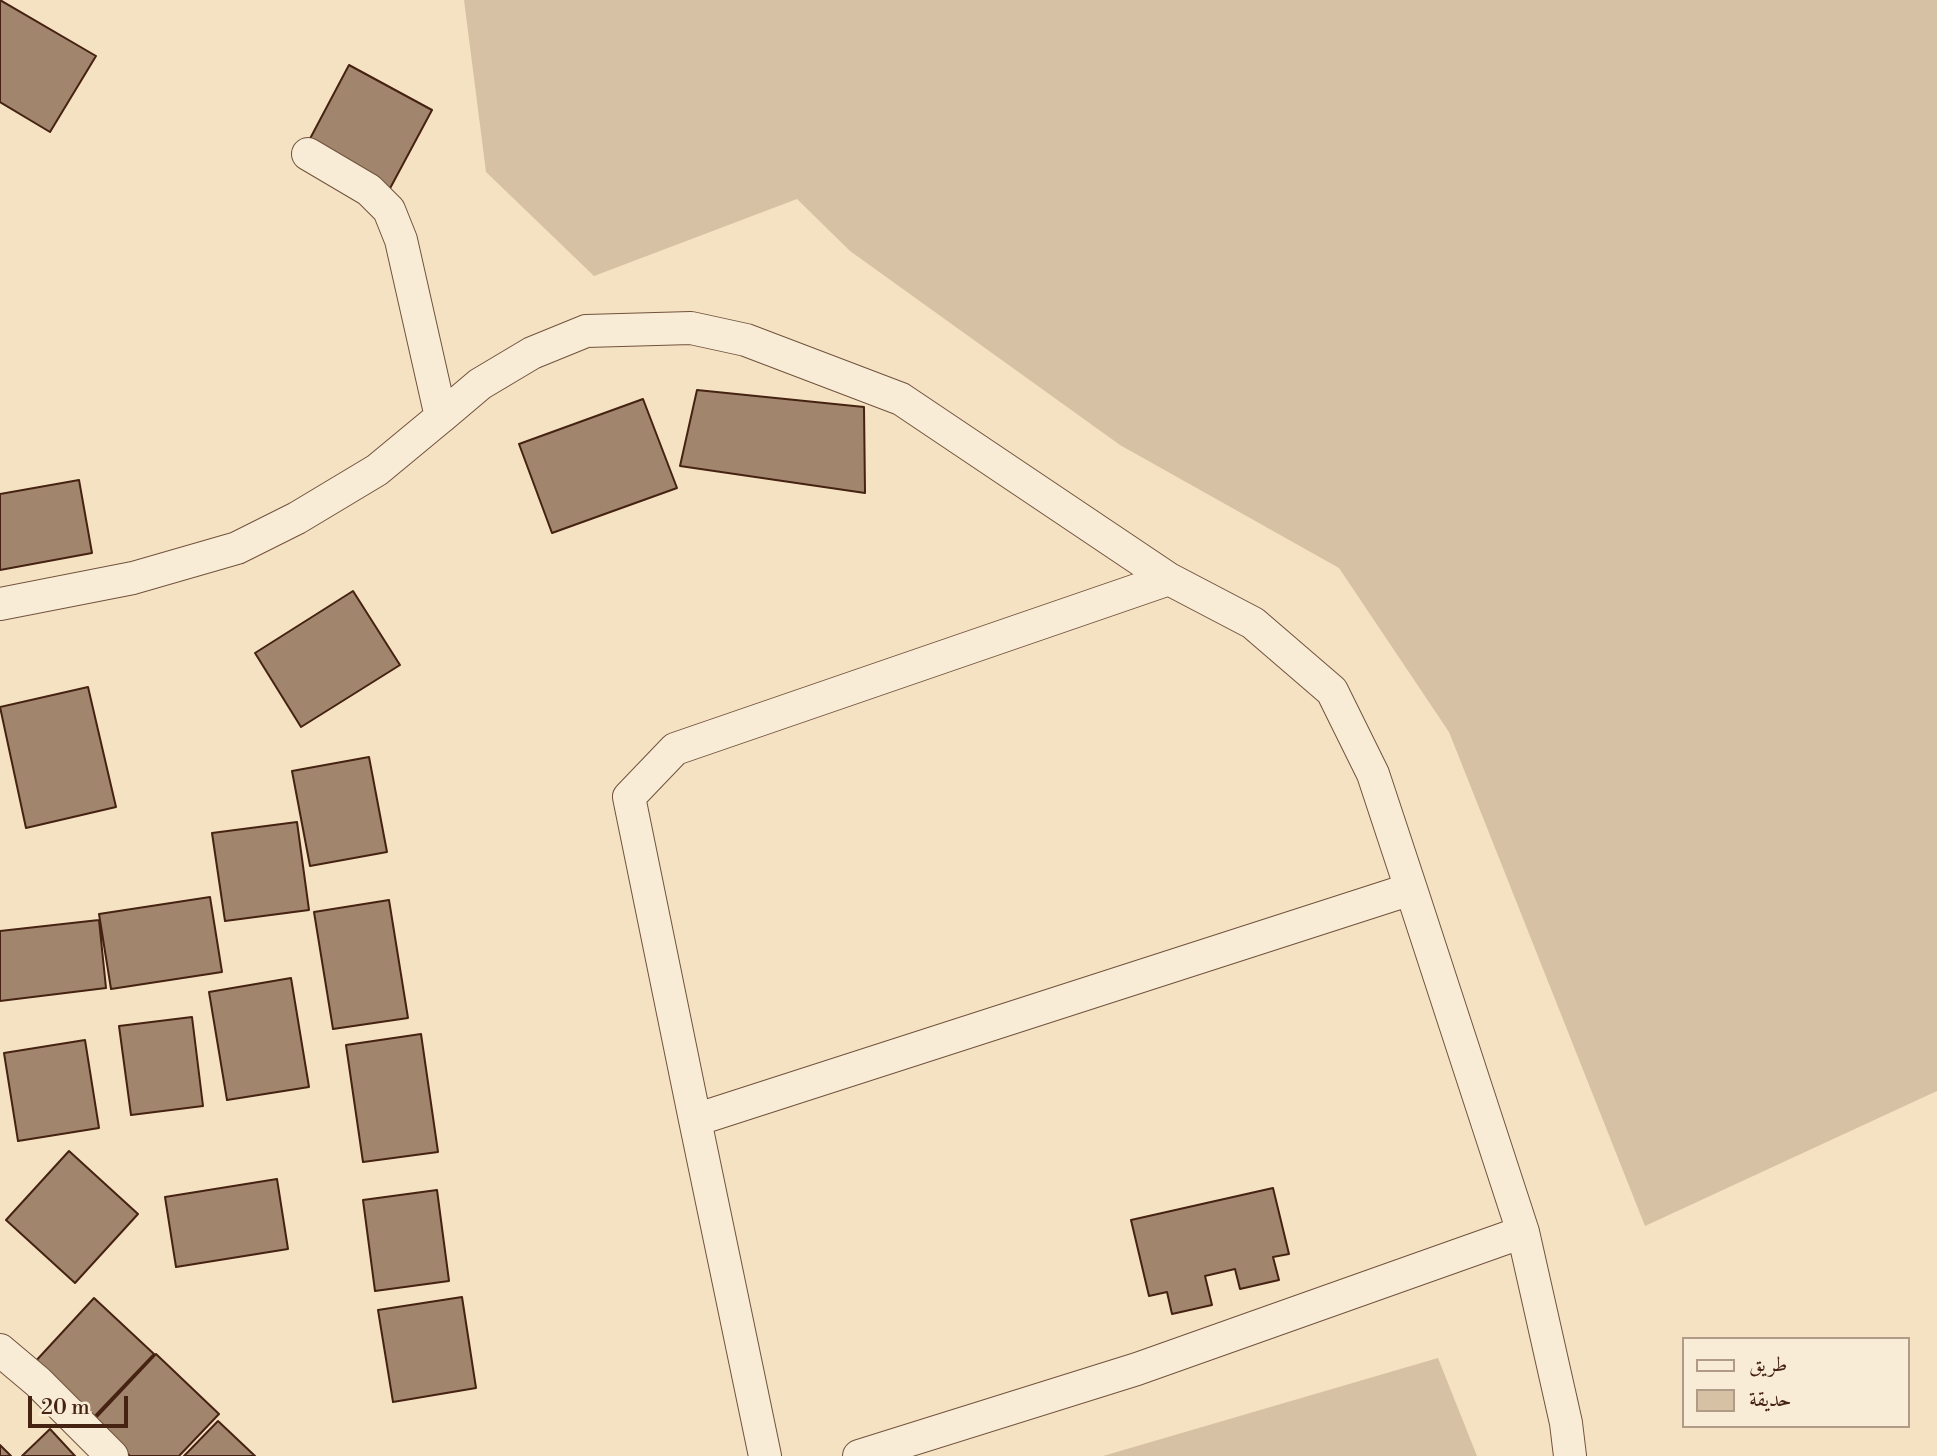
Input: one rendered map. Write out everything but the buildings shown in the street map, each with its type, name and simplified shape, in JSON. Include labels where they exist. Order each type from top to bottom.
[{"type":"street","points":[[308,154],[369,190],[389,210],[401,240],[441,417]]},
{"type":"street","points":[[0,604],[133,578],[237,548],[297,518],[377,470],[480,384],[532,354],[586,331],[691,328],[746,340],[901,399],[1169,579],[1253,622],[1332,691],[1373,775],[1523,1232],[1566,1423],[1570,1456]]},
{"type":"street","points":[[765,1456],[629,797],[675,749],[1169,579]]},
{"type":"street","points":[[695,1120],[1411,889]]},
{"type":"street","points":[[859,1456],[1137,1368],[1523,1232]]},
{"type":"street","points":[[0,1350],[38,1382],[113,1456]]},
{"type":"green space","points":[[464,0],[1937,0],[1937,1091],[1645,1226],[1449,732],[1339,568],[1120,445],[850,251],[797,199],[594,276],[486,172]]},
{"type":"green space","points":[[1438,1358],[1477,1456],[1103,1456]]}]
